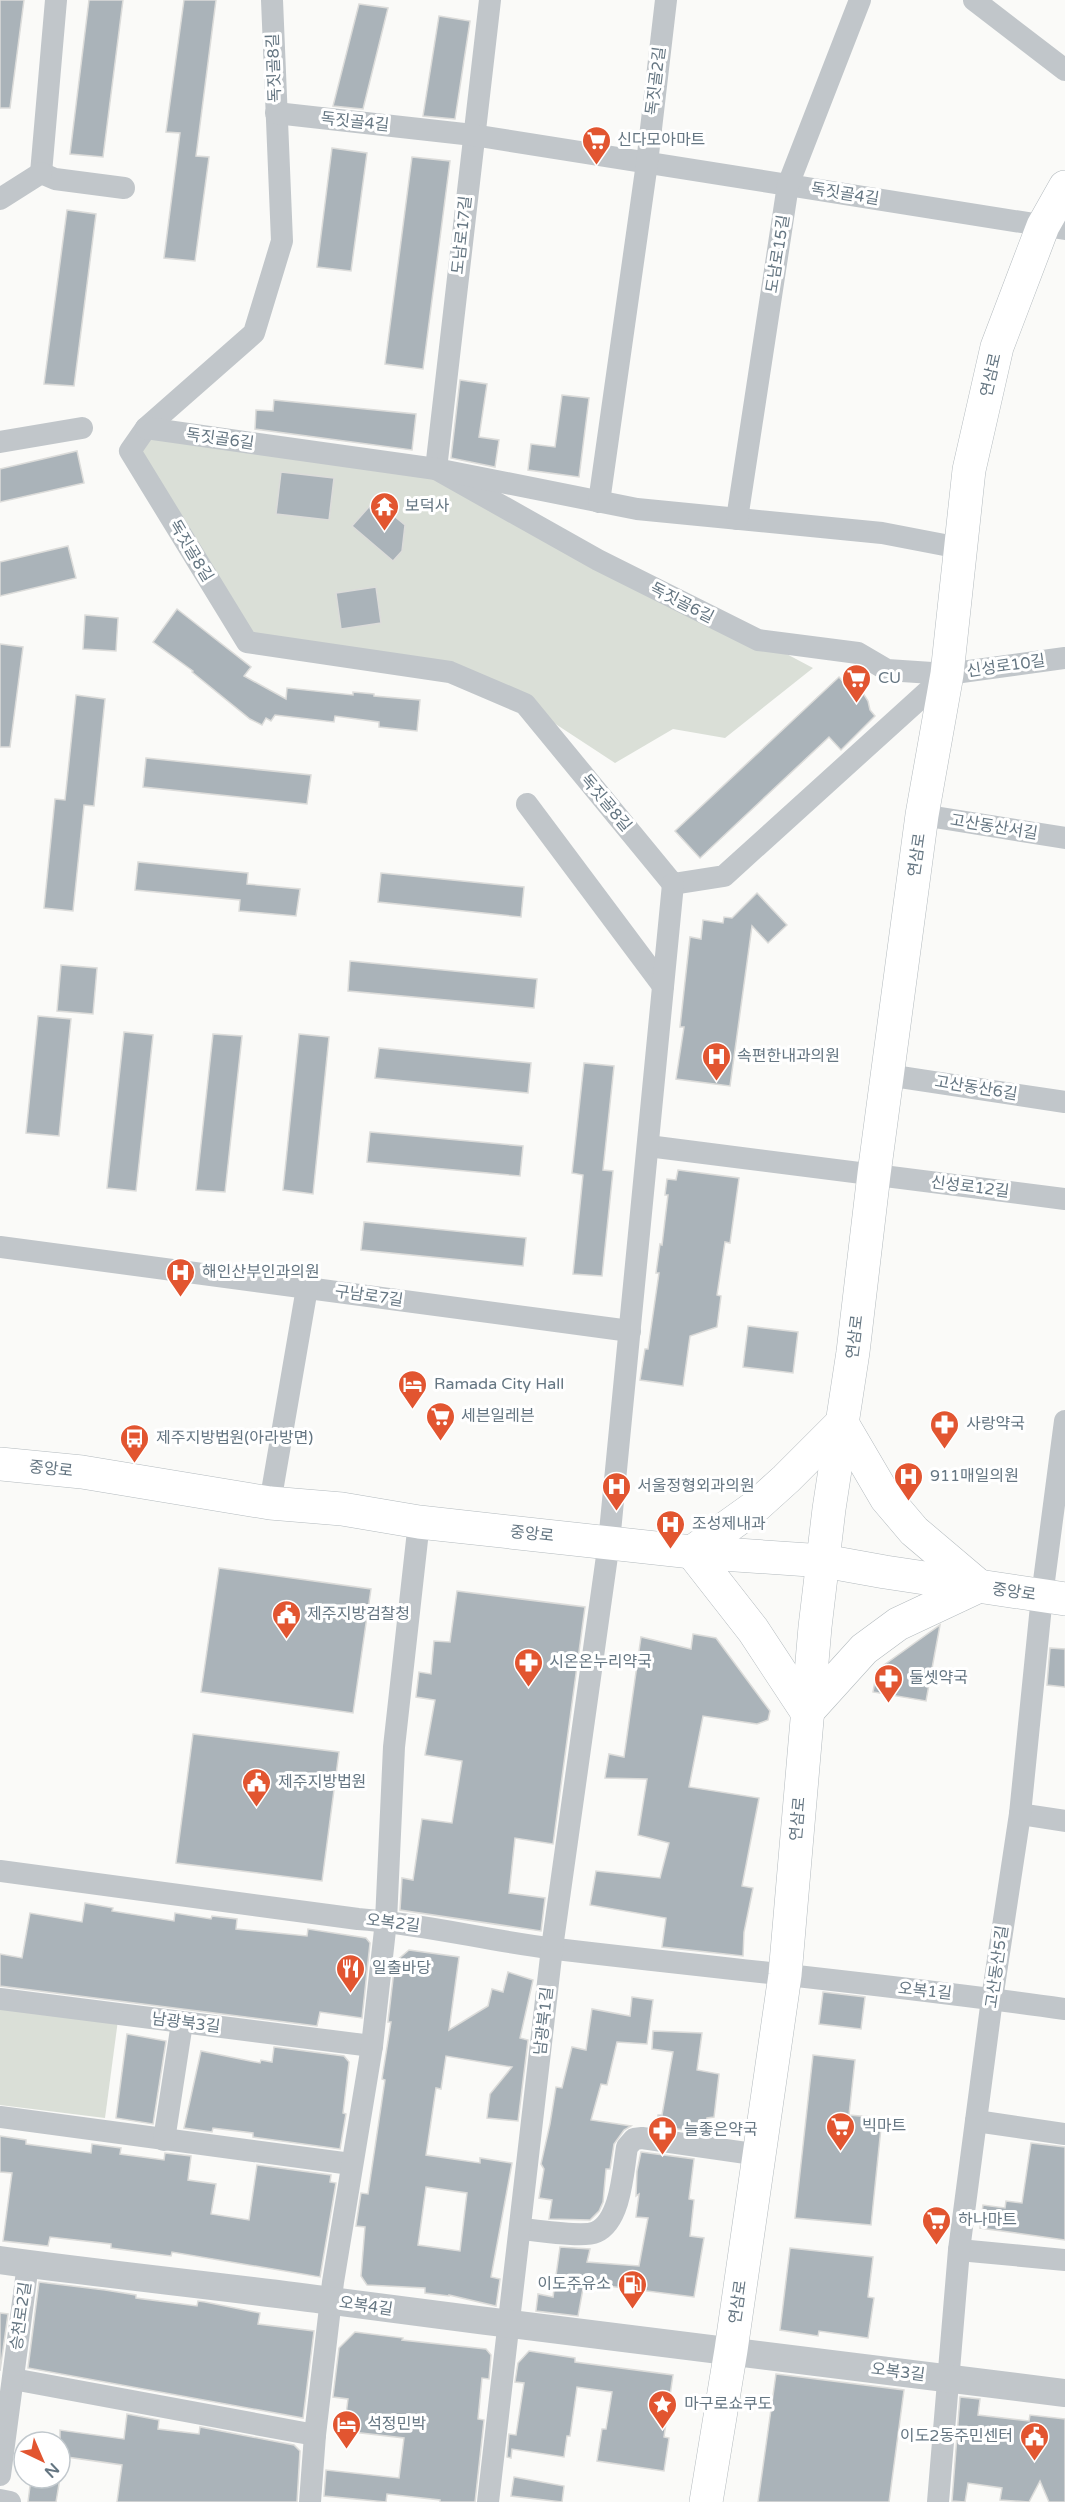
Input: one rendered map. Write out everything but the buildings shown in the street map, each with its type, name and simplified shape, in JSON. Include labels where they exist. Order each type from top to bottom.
[{"type":"main road","name":"연삼로","points":[[706,2502],[731,2350],[785,1975],[814,1627],[922,815],[947,674],[969,470],[998,346],[1054,227],[1065,187]]},
{"type":"main road","points":[[842,1423],[886,1498],[914,1531],[979,1587],[898,1624],[864,1649],[807,1712],[753,1630],[692,1552],[755,1507],[842,1423]]},
{"type":"main road","name":"중앙로","points":[[0,1464],[82,1472],[270,1503],[342,1509],[419,1522],[692,1552],[824,1561],[1054,1597]]},
{"type":"street","points":[[41,173],[56,0]]},
{"type":"street","name":"독짓골8길","points":[[272,0],[282,241],[254,333],[146,428],[130,451],[247,642],[450,672],[525,704],[673,884]]},
{"type":"street","name":"도남로17길","points":[[436,470],[490,0]]},
{"type":"street","name":"독짓골2길","points":[[647,163],[666,0]]},
{"type":"street","name":"도남로15길","points":[[737,519],[789,185],[860,0]]},
{"type":"street","points":[[974,0],[1065,70]]},
{"type":"street","name":"독짓골4길","points":[[276,113],[473,135],[1054,227]]},
{"type":"street","points":[[598,502],[647,163]]},
{"type":"street","points":[[41,173],[55,179],[124,188]]},
{"type":"street","points":[[0,199],[41,173]]},
{"type":"street","points":[[0,442],[82,428]]},
{"type":"street","name":"독짓골6길","points":[[146,428],[436,470],[637,509],[882,533],[960,548]]},
{"type":"street","name":"독짓골6길","points":[[436,470],[598,560],[758,640],[858,653],[887,670],[947,674]]},
{"type":"street","name":"신성로10길","points":[[947,674],[1065,658]]},
{"type":"street","points":[[609,1542],[673,884],[724,876],[947,674]]},
{"type":"street","points":[[527,804],[663,986]]},
{"type":"street","name":"고산동산서길","points":[[922,815],[1065,838]]},
{"type":"street","name":"고산동산6길","points":[[887,1075],[1065,1102]]},
{"type":"street","points":[[648,1146],[874,1174]]},
{"type":"street","name":"신성로12길","points":[[874,1174],[1065,1199]]},
{"type":"street","name":"구남로7길","points":[[0,1247],[630,1331]]},
{"type":"street","points":[[270,1503],[307,1288]]},
{"type":"street","points":[[1054,1597],[1065,1420]]},
{"type":"street","points":[[310,2502],[315,2435],[331,2301],[351,2164],[372,2046],[386,1921],[394,1747],[419,1522]]},
{"type":"street","name":"남광북1길","points":[[488,2502],[552,1948],[609,1542]]},
{"type":"street","name":"고산동산5길","points":[[938,2502],[959,2250],[992,1999],[1054,1597]]},
{"type":"street","points":[[1020,1814],[1065,1821]]},
{"type":"street","name":"오복2길","points":[[0,1871],[386,1921],[552,1948],[785,1975]]},
{"type":"street","name":"오복1길","points":[[785,1975],[1065,2009]]},
{"type":"street","name":"남광북3길","points":[[0,1999],[372,2046]]},
{"type":"street","points":[[164,2140],[182,2023]]},
{"type":"street","points":[[0,2117],[351,2164]]},
{"type":"street","points":[[976,2121],[1065,2134]]},
{"type":"street","points":[[520,2229],[585,2234],[596,2232],[606,2224],[616,2210],[627,2147],[634,2139],[642,2138],[759,2155]]},
{"type":"street","points":[[959,2250],[1065,2260]]},
{"type":"street","name":"오복4길","points":[[0,2260],[509,2325],[731,2350]]},
{"type":"street","name":"승천로2길","points":[[0,2475],[28,2264]]},
{"type":"street","name":"오복3길","points":[[731,2350],[1065,2393]]},
{"type":"street","points":[[13,2379],[315,2435]]},
{"type":"street","points":[[0,2500],[10,2502]]},
{"type":"shaded area","points":[[146,428],[436,469],[813,668],[725,738],[673,729],[615,763],[525,704],[450,672],[247,642],[130,451]]},
{"type":"shaded area","points":[[0,2006],[118,2020],[105,2118],[0,2105]]},
{"type":"place","name":"신다모아마트","points":[[596,166]]},
{"type":"place","name":"보덕사","points":[[384,532]]},
{"type":"place","name":"CU","points":[[857,704]]},
{"type":"place","name":"속편한내과의원","points":[[716,1082]]},
{"type":"place","name":"해인산부인과의원","points":[[181,1298]]},
{"type":"place","name":"Ramada City Hall","points":[[413,1410]]},
{"type":"place","name":"세븐일레븐","points":[[440,1442]]},
{"type":"place","name":"사랑약국","points":[[945,1450]]},
{"type":"place","name":"제주지방법원(아라방면)","points":[[135,1464]]},
{"type":"place","name":"911매일의원","points":[[909,1502]]},
{"type":"place","name":"서울정형외과의원","points":[[616,1512]]},
{"type":"place","name":"조성제내과","points":[[671,1550]]},
{"type":"place","name":"제주지방검찰청","points":[[286,1640]]},
{"type":"place","name":"시온온누리약국","points":[[528,1688]]},
{"type":"place","name":"둘셋약국","points":[[888,1704]]},
{"type":"place","name":"제주지방법원","points":[[257,1808]]},
{"type":"place","name":"일출바당","points":[[351,1994]]},
{"type":"place","name":"빅마트","points":[[841,2152]]},
{"type":"place","name":"늘좋은약국","points":[[663,2156]]},
{"type":"place","name":"하나마트","points":[[937,2246]]},
{"type":"place","name":"이도주유소","points":[[632,2310]]},
{"type":"place","name":"마구로쇼쿠도","points":[[663,2430]]},
{"type":"place","name":"석정민박","points":[[346,2450]]},
{"type":"place","name":"이도2동주민센터","points":[[1034,2462]]}]
